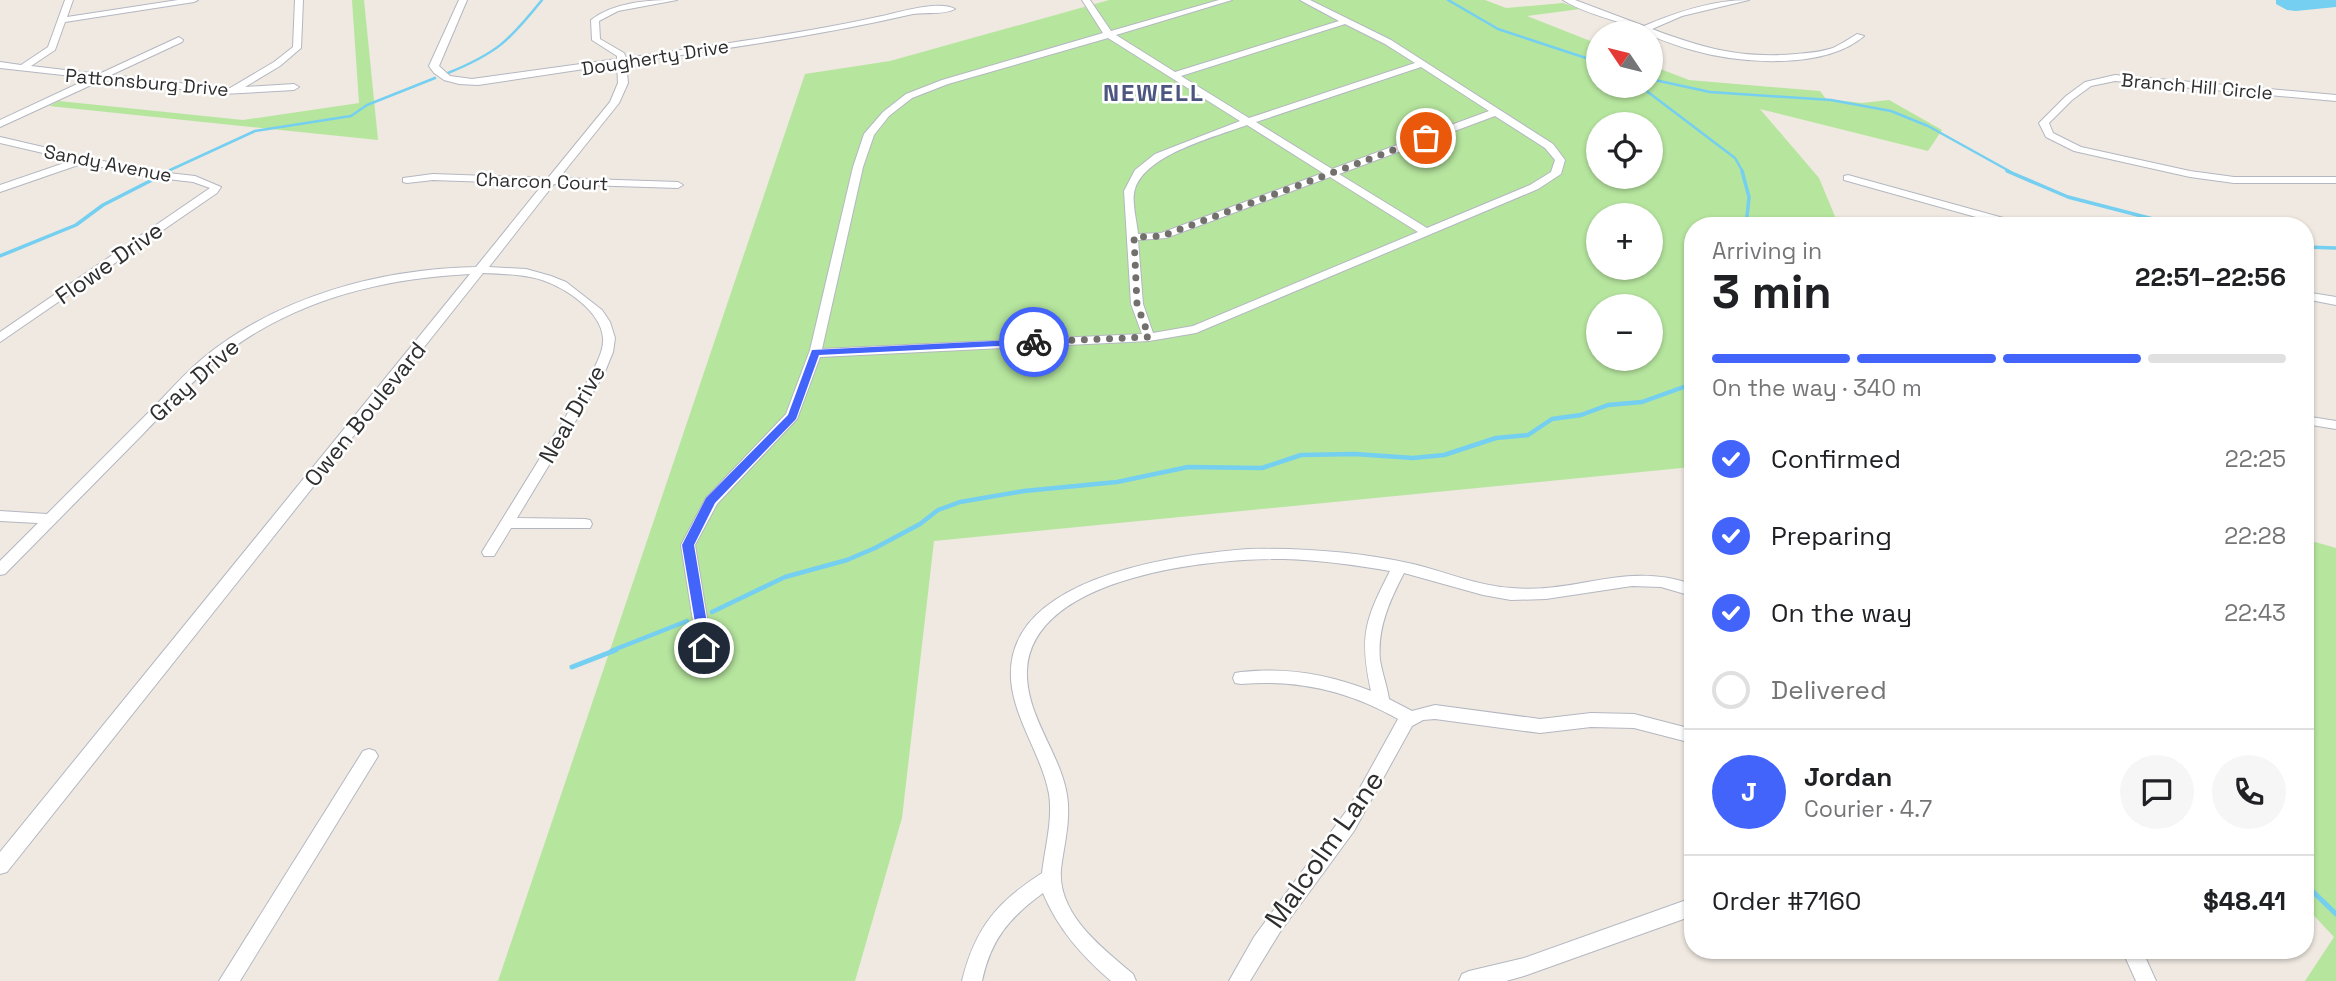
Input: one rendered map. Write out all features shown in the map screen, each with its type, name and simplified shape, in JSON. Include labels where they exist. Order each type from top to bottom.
[{"type":"street","points":[[21,69],[52,48],[69,0]]},
{"type":"street","points":[[63,20],[194,0]]},
{"type":"street","points":[[231,90],[277,64],[297,48],[299,0]]},
{"type":"street","name":"Dougherty Drive","points":[[463,0],[434,66],[438,73],[466,82],[490,82],[837,29],[926,9],[951,9]]},
{"type":"street","points":[[622,62],[618,52],[602,46],[596,40],[595,20],[616,9],[673,0]]},
{"type":"street","points":[[1086,0],[1108,34],[1426,232]]},
{"type":"street","points":[[704,648],[688,545],[710,501],[792,416],[815,353],[858,167],[869,134],[886,114],[909,96],[945,82],[1228,0]]},
{"type":"street","points":[[815,353],[1149,337],[1196,329],[1534,187],[1556,174],[1560,160],[1549,146],[1388,42],[1304,0]]},
{"type":"street","points":[[1567,0],[1623,21]]},
{"type":"street","points":[[1663,21],[1679,14],[1745,0]]},
{"type":"street","points":[[1174,75],[1346,21]]},
{"type":"street","points":[[1663,36],[1711,53],[1768,58],[1822,54],[1838,49],[1860,36]]},
{"type":"street","points":[[0,124],[179,40]]},
{"type":"street","name":"Owen Boulevard","points":[[0,866],[620,93],[623,83],[622,62]]},
{"type":"street","points":[[1149,337],[1137,304],[1129,191],[1139,172],[1158,156],[1248,121],[1422,64]]},
{"type":"street","name":"Pattonsburg Drive","points":[[0,65],[97,78],[231,90],[294,87]]},
{"type":"street","name":"Branch Hill Circle","points":[[2336,97],[2115,78],[2088,84],[2069,98],[2044,123],[2049,135],[2078,149],[2190,174],[2234,180],[2336,180]]},
{"type":"street","points":[[1134,237],[1162,236],[1496,112]]},
{"type":"street","name":"Sandy Avenue","points":[[0,140],[142,173],[195,179],[216,187]]},
{"type":"street","points":[[0,189],[82,160]]},
{"type":"street","name":"Charcon Court","points":[[407,180],[433,177],[678,185]]},
{"type":"street","points":[[1848,178],[1989,217]]},
{"type":"street","name":"Flowe Drive","points":[[0,338],[216,187]]},
{"type":"street","name":"Gray Drive","points":[[0,570],[205,363],[241,336],[302,304],[352,288],[414,275],[479,271]]},
{"type":"street","name":"Neal Drive","points":[[479,271],[527,274],[561,285],[593,307],[608,325],[610,342],[598,374],[489,552]]},
{"type":"street","points":[[2314,297],[2336,301]]},
{"type":"street","points":[[2314,421],[2336,425]]},
{"type":"street","points":[[0,516],[52,519]]},
{"type":"street","points":[[507,523],[585,524]]},
{"type":"street","points":[[1126,981],[1096,954],[1071,925],[1058,906],[1051,889],[1059,807],[1057,788],[1023,700],[1019,671],[1026,641],[1041,619],[1065,600],[1097,585],[1208,556],[1279,552],[1399,567],[1512,594],[1543,594],[1651,580],[1684,588]]},
{"type":"street","points":[[1381,700],[1372,659],[1371,637],[1379,608],[1399,567]]},
{"type":"street","points":[[1241,678],[1283,675],[1350,690],[1381,700],[1410,719],[1435,712],[1540,726],[1619,720],[1684,734]]},
{"type":"street","name":"Malcolm Lane","points":[[1239,981],[1268,929],[1338,840],[1364,801],[1403,726],[1410,719]]},
{"type":"street","points":[[229,981],[369,756]]},
{"type":"street","points":[[972,981],[979,954],[990,931],[1005,910],[1051,878]]},
{"type":"street","points":[[1469,981],[1524,967],[1684,910]]},
{"type":"street","points":[[2136,959],[2146,981]]},
{"type":"green space","points":[[352,0],[364,0],[378,140],[49,106],[59,101],[243,120],[359,103]]},
{"type":"green space","points":[[1109,0],[1485,0],[1506,8],[1563,3],[1580,9],[1527,16],[1586,39],[1586,98],[1663,98],[1663,70],[1689,80],[1820,91],[1826,99],[1862,103],[1889,100],[1942,130],[1928,151],[1760,109],[1819,178],[1835,217],[1684,217],[1684,468],[934,541],[902,818],[855,981],[498,981],[805,74],[890,61]]},
{"type":"green space","points":[[2314,542],[2336,548],[2336,981],[2305,981],[2334,937],[2314,916]]},
{"type":"water","points":[[2276,0],[2336,0],[2336,7],[2287,10],[2276,4]]},
{"type":"waterway","points":[[448,73],[491,52],[511,36],[542,0]]},
{"type":"waterway","points":[[1448,0],[1498,29],[1586,58]]},
{"type":"waterway","points":[[168,171],[255,131],[351,116],[367,105],[435,78]]},
{"type":"waterway","points":[[1663,82],[1710,92],[1831,100],[1891,111],[1928,126],[2011,172]]},
{"type":"waterway","points":[[1656,98],[1735,158],[1743,172]]},
{"type":"waterway","points":[[1742,171],[1749,197],[1747,217]]},
{"type":"waterway","points":[[2007,171],[2068,197],[2145,217]]},
{"type":"waterway","points":[[0,256],[76,225],[103,205],[154,179]]},
{"type":"waterway","points":[[2314,247],[2336,248]]},
{"type":"waterway","points":[[712,612],[785,577],[847,560],[875,548],[920,524],[938,510],[960,502],[1024,491],[1117,482],[1188,467],[1262,468],[1301,455],[1355,454],[1413,458],[1444,455],[1496,438],[1528,435],[1552,419],[1581,415],[1608,405],[1642,402],[1684,387]]},
{"type":"waterway","points":[[611,651],[687,621]]},
{"type":"waterway","points":[[572,667],[616,650]]},
{"type":"waterway","points":[[2314,893],[2336,914]]},
{"type":"way so far","points":[[1034,342],[1149,337],[1137,304],[1134,237],[1162,236],[1426,138]]},
{"type":"district","name":"NEWELL","points":[[1154,93]]},
{"type":"route","points":[[704,648],[688,545],[710,501],[792,416],[805,388],[815,353],[1034,342]]}]
